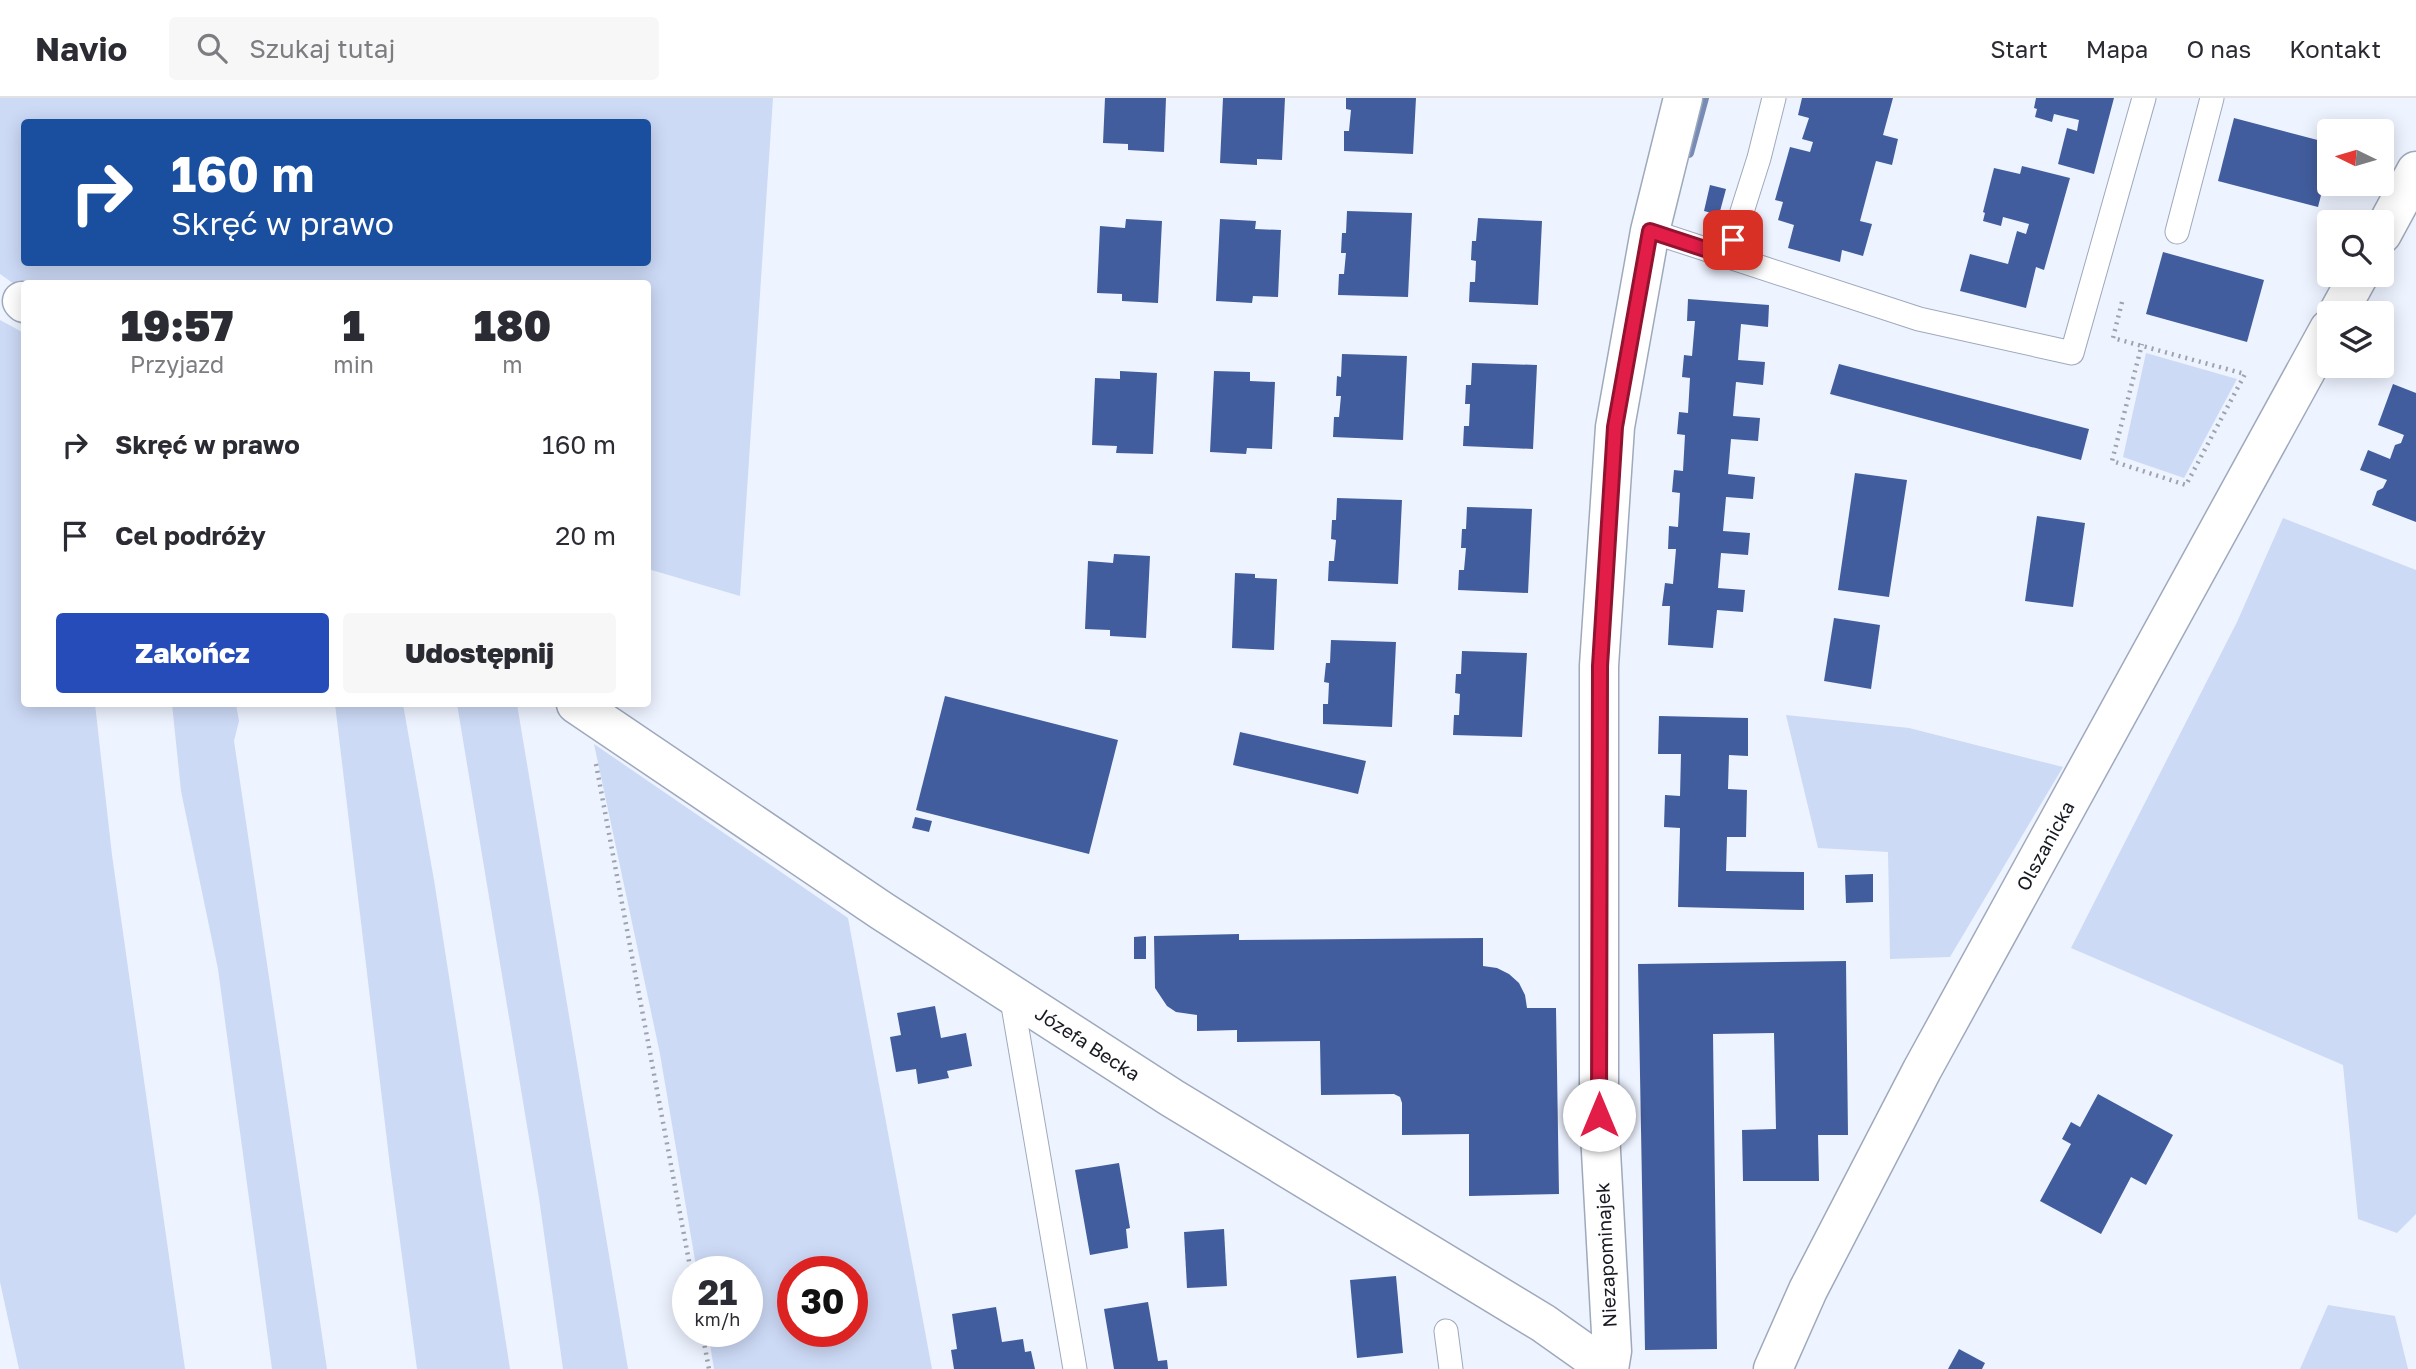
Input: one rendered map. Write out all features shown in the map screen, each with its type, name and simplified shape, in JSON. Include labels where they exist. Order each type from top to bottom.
[{"type":"street","name":"Niezapominajek","points":[[1609,1369],[1612,1351],[1599,1115],[1600,666],[1615,427],[1650,231],[1683,98]]},
{"type":"street","points":[[2394,212],[2416,171]]},
{"type":"street","name":"Olszanicka","points":[[1773,1369],[1808,1290],[1916,1082],[2317,351]]},
{"type":"street","name":"Józefa Becka","points":[[581,707],[882,911],[1172,1098],[1543,1323],[1609,1369]]},
{"type":"lane","points":[[1708,250],[1733,240],[1759,158],[1774,98]]},
{"type":"lane","points":[[1650,231],[1919,319],[2072,353],[2144,98]]},
{"type":"lane","points":[[2177,233],[2212,98]]},
{"type":"lane","points":[[1011,994],[1075,1369]]},
{"type":"lane","points":[[1447,1331],[1451,1369]]},
{"type":"path","points":[[2122,300],[2113,338],[2142,344],[2245,374],[2186,485],[2112,461],[2142,344]]},
{"type":"path","points":[[581,707],[688,1256]]},
{"type":"path","points":[[705,1347],[709,1369]]},
{"type":"shaded area","points":[[0,98],[773,98],[740,596],[651,570],[651,280],[21,280],[21,289],[0,274]]},
{"type":"shaded area","points":[[0,320],[21,331],[21,707],[95,707],[112,855],[185,1369],[19,1369],[0,1282]]},
{"type":"shaded area","points":[[2146,353],[2237,379],[2184,478],[2123,457]]},
{"type":"shaded area","points":[[2283,518],[2416,570],[2416,1214],[2397,1233],[2358,1219],[2343,1065],[2071,948],[2237,622]]},
{"type":"shaded area","points":[[172,707],[237,707],[239,721],[234,741],[327,1369],[272,1369],[218,969],[181,791]]},
{"type":"shaded area","points":[[335,707],[404,707],[434,880],[510,1369],[417,1369]]},
{"type":"shaded area","points":[[457,707],[518,707],[628,1369],[563,1369],[539,1198]]},
{"type":"shaded area","points":[[1786,715],[1909,728],[2063,767],[1950,957],[1890,959],[1888,852],[1818,848]]},
{"type":"shaded area","points":[[594,744],[848,918],[932,1369],[714,1369],[710,1347],[763,1347],[763,1256],[694,1256],[660,1054]]},
{"type":"shaded area","points":[[2328,1305],[2395,1316],[2408,1369],[2300,1369]]},
{"type":"building","points":[[1105,98],[1166,98],[1164,152],[1128,150],[1128,144],[1103,143]]},
{"type":"building","points":[[1223,98],[1285,98],[1282,160],[1257,159],[1257,165],[1220,163]]},
{"type":"building","points":[[1346,98],[1416,98],[1413,154],[1344,151],[1344,131],[1349,131],[1351,110],[1346,109]]},
{"type":"building","points":[[1802,98],[1893,98],[1883,135],[1898,139],[1892,165],[1876,161],[1860,221],[1872,224],[1863,256],[1842,250],[1840,262],[1788,248],[1794,225],[1778,220],[1783,202],[1775,200],[1790,147],[1810,152],[1813,142],[1802,139],[1809,118],[1798,115]]},
{"type":"building","points":[[2036,98],[2114,98],[2094,174],[2058,164],[2067,128],[2077,131],[2079,120],[2054,114],[2052,122],[2035,117]]},
{"type":"building","points":[[2234,118],[2317,140],[2317,196],[2321,196],[2318,207],[2218,181]]},
{"type":"building","points":[[2022,166],[2070,178],[2044,270],[2036,267],[2026,308],[1960,291],[1970,254],[2008,264],[2017,231],[2026,234],[2029,224],[2003,217],[2001,226],[1983,221],[1994,168],[2020,174]]},
{"type":"building","points":[[1710,185],[1726,189],[1719,215],[1704,211]]},
{"type":"building","points":[[1347,211],[1412,213],[1408,297],[1338,295],[1339,274],[1344,274],[1346,253],[1341,253],[1342,233],[1346,233]]},
{"type":"building","points":[[1478,218],[1542,221],[1538,305],[1469,302],[1470,282],[1475,282],[1476,261],[1471,260],[1472,241],[1476,241]]},
{"type":"building","points":[[1126,219],[1162,221],[1158,303],[1122,301],[1122,294],[1097,293],[1100,226],[1125,228]]},
{"type":"building","points":[[1220,219],[1256,221],[1255,229],[1281,230],[1278,297],[1253,296],[1252,303],[1216,301]]},
{"type":"building","points":[[2163,252],[2264,280],[2247,342],[2146,314]]},
{"type":"building","points":[[1688,299],[1769,305],[1768,327],[1741,324],[1738,360],[1765,362],[1763,385],[1736,382],[1733,416],[1760,418],[1758,441],[1731,439],[1728,474],[1755,477],[1753,499],[1726,497],[1723,531],[1750,533],[1748,555],[1721,553],[1718,588],[1745,590],[1743,612],[1717,610],[1713,648],[1668,645],[1670,606],[1662,606],[1665,583],[1673,584],[1676,549],[1668,549],[1669,526],[1678,527],[1680,493],[1672,492],[1674,470],[1683,471],[1685,435],[1677,434],[1679,412],[1688,413],[1690,378],[1682,377],[1684,355],[1692,356],[1695,321],[1687,321]]},
{"type":"building","points":[[1342,354],[1407,356],[1403,440],[1333,437],[1334,417],[1339,417],[1341,396],[1336,396],[1337,376],[1341,377]]},
{"type":"building","points":[[1472,363],[1537,365],[1533,449],[1463,446],[1464,426],[1469,426],[1470,404],[1465,404],[1466,385],[1471,385]]},
{"type":"building","points":[[1839,364],[2089,429],[2081,460],[1830,394]]},
{"type":"building","points":[[1120,371],[1157,373],[1153,454],[1116,453],[1117,446],[1092,445],[1095,378],[1120,379]]},
{"type":"building","points":[[1214,371],[1250,372],[1250,381],[1275,382],[1272,449],[1247,448],[1246,454],[1210,452]]},
{"type":"building","points":[[2393,384],[2416,393],[2416,522],[2372,505],[2377,491],[2383,488],[2387,480],[2360,470],[2368,450],[2390,459],[2395,445],[2401,443],[2404,435],[2378,425]]},
{"type":"building","points":[[1855,473],[1907,480],[1889,597],[1838,590]]},
{"type":"building","points":[[1337,498],[1402,500],[1398,584],[1328,581],[1329,561],[1334,561],[1336,540],[1331,539],[1332,520],[1336,520]]},
{"type":"building","points":[[1467,507],[1532,509],[1528,593],[1458,590],[1459,570],[1464,570],[1466,548],[1461,548],[1462,529],[1466,529]]},
{"type":"building","points":[[2037,516],[2085,523],[2073,607],[2025,601]]},
{"type":"building","points":[[1114,554],[1150,556],[1146,638],[1110,636],[1110,630],[1085,629],[1088,561],[1113,563]]},
{"type":"building","points":[[1235,573],[1255,574],[1255,578],[1277,579],[1274,650],[1232,648]]},
{"type":"building","points":[[1834,618],[1880,625],[1871,689],[1824,681]]},
{"type":"building","points":[[1331,640],[1396,642],[1392,727],[1323,724],[1323,704],[1328,704],[1329,683],[1324,682],[1326,663],[1330,663]]},
{"type":"building","points":[[1462,651],[1527,653],[1522,737],[1453,735],[1454,715],[1459,715],[1460,694],[1455,693],[1456,674],[1461,674]]},
{"type":"building","points":[[945,696],[1118,740],[1089,854],[916,810]]},
{"type":"building","points":[[1659,716],[1748,718],[1748,756],[1729,755],[1728,789],[1747,790],[1746,837],[1727,837],[1726,871],[1804,872],[1804,910],[1678,907],[1680,828],[1664,827],[1665,795],[1680,796],[1681,754],[1658,754]]},
{"type":"building","points":[[1240,732],[1366,761],[1358,794],[1233,765]]},
{"type":"building","points":[[915,817],[932,821],[929,832],[912,828]]},
{"type":"building","points":[[1873,874],[1873,902],[1846,903],[1845,875]]},
{"type":"building","points":[[1239,934],[1239,940],[1483,938],[1483,966],[1497,968],[1519,983],[1527,1008],[1556,1008],[1559,1194],[1469,1196],[1469,1134],[1402,1135],[1402,1103],[1400,1097],[1394,1094],[1321,1095],[1320,1041],[1237,1042],[1237,1030],[1197,1031],[1197,1015],[1176,1012],[1167,1006],[1155,988],[1154,936]]},
{"type":"building","points":[[1146,936],[1146,959],[1134,959],[1134,937]]},
{"type":"building","points":[[1846,961],[1848,1135],[1818,1135],[1819,1181],[1743,1181],[1742,1130],[1776,1129],[1774,1033],[1713,1034],[1717,1349],[1645,1350],[1638,964]]},
{"type":"building","points":[[935,1006],[941,1038],[966,1033],[972,1066],[947,1071],[949,1078],[918,1084],[916,1069],[896,1072],[890,1037],[901,1035],[897,1013]]},
{"type":"building","points":[[2098,1094],[2173,1135],[2146,1185],[2131,1177],[2101,1234],[2040,1201],[2071,1144],[2062,1139],[2071,1122],[2080,1127]]},
{"type":"building","points":[[1119,1163],[1130,1228],[1126,1229],[1128,1248],[1090,1255],[1075,1170]]},
{"type":"building","points":[[1224,1229],[1227,1286],[1187,1288],[1184,1232]]},
{"type":"building","points":[[1396,1276],[1403,1353],[1357,1358],[1350,1280]]},
{"type":"building","points":[[1148,1302],[1158,1361],[1167,1360],[1168,1369],[1114,1369],[1104,1309]]},
{"type":"building","points":[[996,1307],[1002,1342],[1023,1339],[1025,1352],[1031,1351],[1035,1369],[954,1369],[951,1350],[957,1349],[952,1314]]},
{"type":"building","points":[[1959,1349],[1985,1363],[1982,1369],[1948,1369]]},
{"type":"waterway","points":[[1689,153],[1704,98]]},
{"type":"route","points":[[1599,1115],[1600,666],[1615,427],[1650,231],[1708,250],[1733,240]]}]
